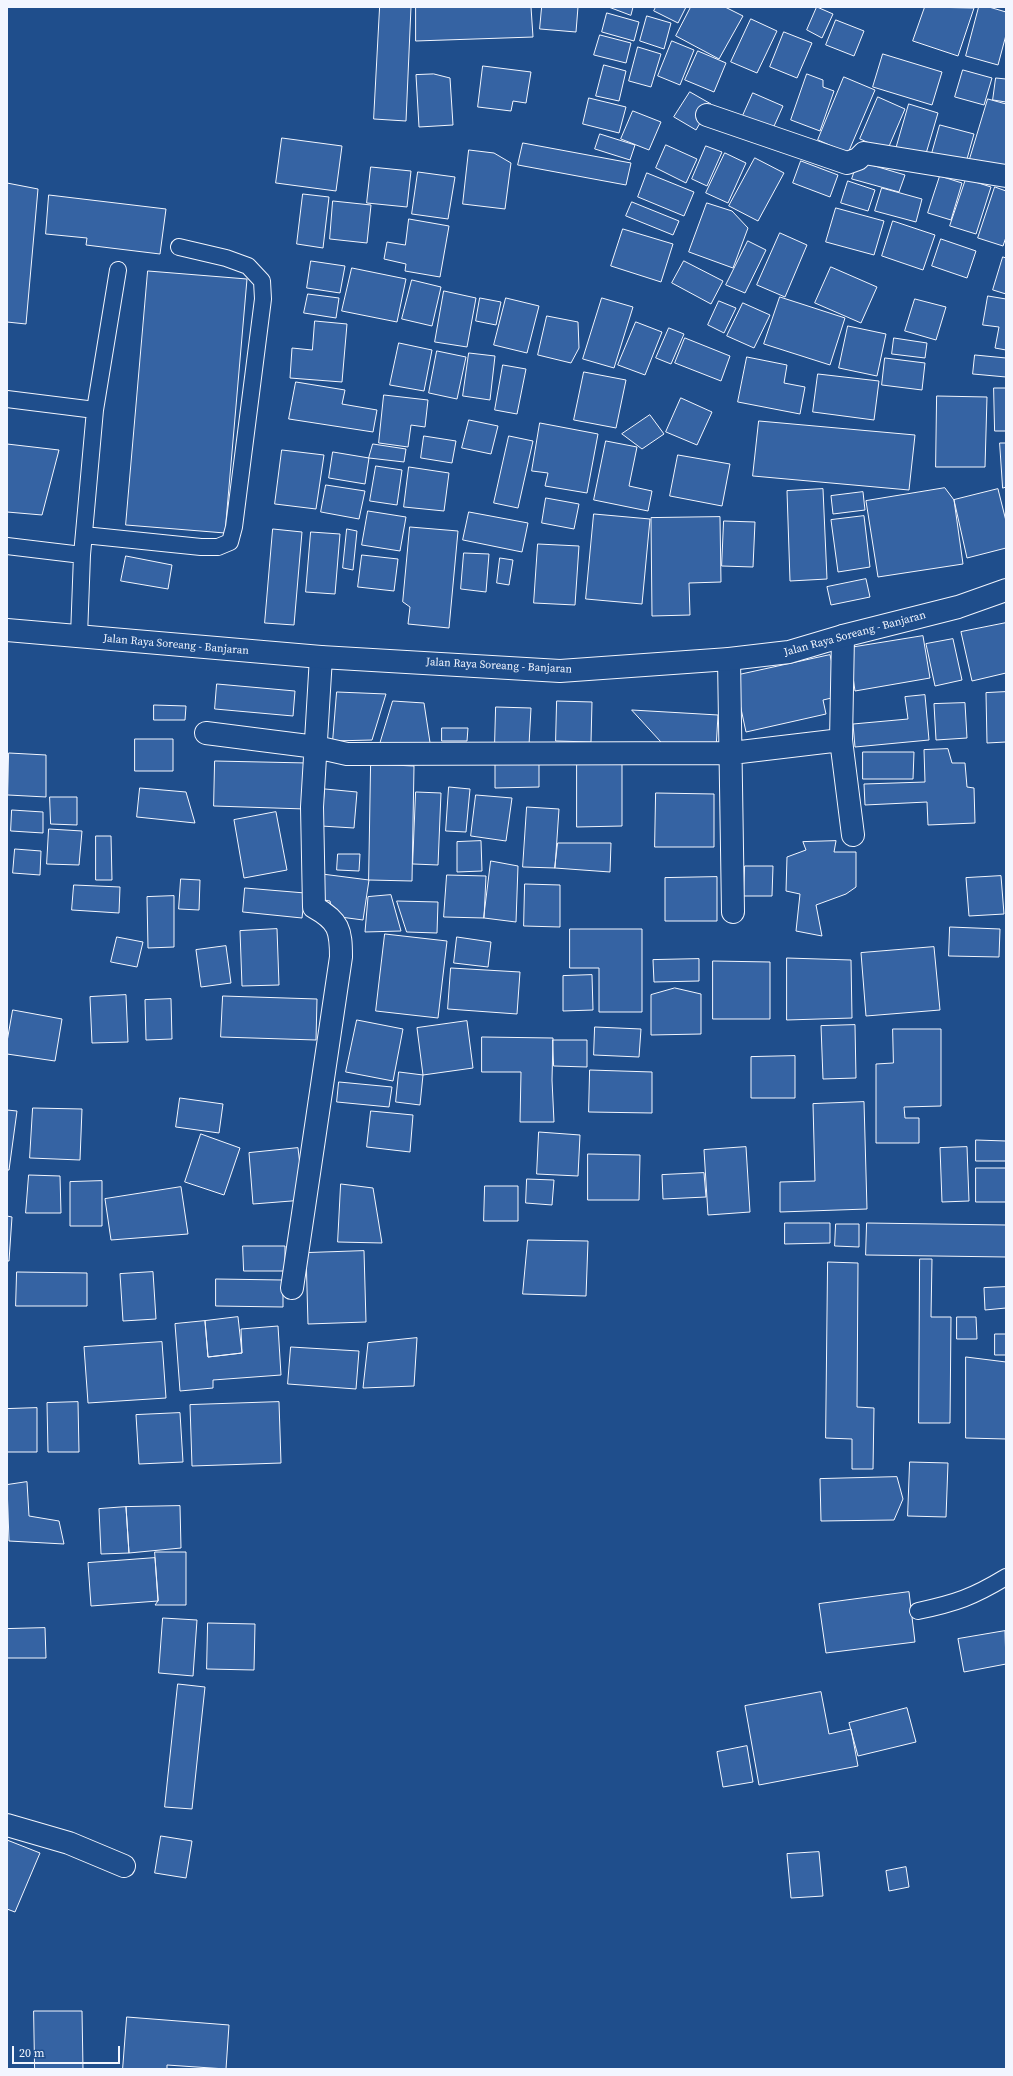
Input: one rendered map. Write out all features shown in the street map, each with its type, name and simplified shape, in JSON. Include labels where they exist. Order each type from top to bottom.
[{"type":"street","points":[[708,115],[847,163],[864,153],[1006,176]]},
{"type":"street","name":"Jalan Raya Soreang - Banjaran","points":[[7,630],[321,657],[560,671],[729,659],[789,652],[843,636],[958,607],[1006,590]]},
{"type":"street","points":[[843,636],[841,740],[853,835]]},
{"type":"street","points":[[292,1288],[341,957],[340,931],[328,916],[314,907],[312,807],[321,657]]},
{"type":"street","points":[[729,659],[732,753],[733,912]]},
{"type":"street","points":[[206,733],[316,747],[347,754],[732,753],[841,740]]},
{"type":"street","points":[[7,1825],[69,1843],[124,1866]]},
{"type":"lane","points":[[84,534],[201,547],[218,546],[230,542],[234,528],[263,299],[262,281],[248,266],[226,258],[179,247]]},
{"type":"lane","points":[[79,636],[82,556],[95,410],[118,270]]},
{"type":"lane","points":[[7,399],[95,410]]},
{"type":"lane","points":[[7,546],[82,556]]},
{"type":"lane","points":[[918,1610],[950,1604],[979,1593],[1006,1577]]},
{"type":"building","points":[[380,7],[411,7],[406,121],[374,119]]},
{"type":"building","points":[[416,7],[531,7],[533,37],[416,41]]},
{"type":"building","points":[[542,7],[578,7],[576,32],[540,29]]},
{"type":"building","points":[[609,7],[633,7],[631,15]]},
{"type":"building","points":[[656,7],[686,7],[678,23],[654,11]]},
{"type":"building","points":[[691,7],[725,7],[743,16],[719,59],[676,36]]},
{"type":"building","points":[[817,7],[833,14],[822,38],[807,30]]},
{"type":"building","points":[[925,7],[974,8],[958,56],[913,41]]},
{"type":"building","points":[[979,7],[989,7],[1006,12],[1006,35],[998,65],[966,56]]},
{"type":"building","points":[[607,13],[639,22],[634,41],[602,32]]},
{"type":"building","points":[[647,16],[671,23],[664,49],[640,41]]},
{"type":"building","points":[[751,19],[777,31],[757,73],[731,62]]},
{"type":"building","points":[[836,20],[864,31],[854,56],[826,45]]},
{"type":"building","points":[[784,32],[812,43],[797,78],[770,67]]},
{"type":"building","points":[[600,35],[631,43],[626,63],[594,55]]},
{"type":"building","points":[[672,41],[694,50],[680,85],[658,76]]},
{"type":"building","points":[[638,47],[661,54],[651,87],[629,81]]},
{"type":"building","points":[[698,51],[726,63],[714,92],[685,80]]},
{"type":"building","points":[[883,54],[942,72],[932,105],[873,87]]},
{"type":"building","points":[[604,65],[626,71],[619,101],[596,96]]},
{"type":"building","points":[[483,66],[531,72],[526,103],[513,101],[511,111],[478,107]]},
{"type":"building","points":[[963,70],[992,78],[984,105],[955,97]]},
{"type":"building","points":[[434,74],[450,78],[453,125],[419,127],[416,75]]},
{"type":"building","points":[[807,74],[823,80],[823,87],[834,91],[820,131],[791,120]]},
{"type":"building","points":[[844,77],[875,90],[848,153],[818,140]]},
{"type":"building","points":[[996,78],[1006,79],[1006,102],[993,100]]},
{"type":"building","points":[[690,92],[711,104],[696,130],[674,117]]},
{"type":"building","points":[[753,93],[783,106],[771,133],[741,120]]},
{"type":"building","points":[[878,97],[905,109],[887,151],[860,139]]},
{"type":"building","points":[[589,98],[626,107],[619,133],[583,124]]},
{"type":"building","points":[[988,99],[1006,104],[1006,173],[969,162]]},
{"type":"building","points":[[909,104],[938,113],[925,157],[896,149]]},
{"type":"building","points":[[633,111],[661,122],[649,150],[621,139]]},
{"type":"building","points":[[940,125],[974,134],[965,166],[931,157]]},
{"type":"building","points":[[600,134],[635,145],[630,160],[595,149]]},
{"type":"building","points":[[282,138],[342,146],[336,191],[276,183]]},
{"type":"building","points":[[523,143],[631,163],[626,185],[518,165]]},
{"type":"building","points":[[666,145],[697,159],[686,183],[656,168]]},
{"type":"building","points":[[706,146],[722,152],[707,186],[692,179]]},
{"type":"building","points":[[469,150],[494,153],[511,163],[505,209],[463,204]]},
{"type":"building","points":[[725,153],[746,163],[728,203],[706,193]]},
{"type":"building","points":[[755,158],[784,173],[758,221],[729,206]]},
{"type":"building","points":[[801,161],[838,175],[830,197],[793,183]]},
{"type":"building","points":[[858,161],[905,175],[899,192],[852,179]]},
{"type":"building","points":[[371,167],[411,171],[407,207],[367,203]]},
{"type":"building","points":[[418,172],[455,177],[448,219],[412,214]]},
{"type":"building","points":[[647,173],[694,192],[684,216],[638,197]]},
{"type":"building","points":[[940,176],[962,183],[951,220],[928,213]]},
{"type":"building","points":[[966,179],[991,187],[976,234],[950,226]]},
{"type":"building","points":[[848,181],[875,190],[868,211],[841,203]]},
{"type":"building","points":[[7,183],[38,189],[26,324],[7,322]]},
{"type":"building","points":[[995,187],[1006,191],[1006,237],[1003,246],[978,238]]},
{"type":"building","points":[[882,188],[922,199],[916,222],[875,211]]},
{"type":"building","points":[[303,194],[329,197],[323,248],[297,244]]},
{"type":"building","points":[[49,195],[166,209],[160,254],[86,245],[87,238],[46,234]]},
{"type":"building","points":[[333,201],[371,205],[367,243],[330,239]]},
{"type":"building","points":[[632,202],[679,221],[673,235],[626,216]]},
{"type":"building","points":[[707,203],[732,211],[748,228],[733,268],[689,252]]},
{"type":"building","points":[[836,208],[884,221],[874,255],[826,242]]},
{"type":"building","points":[[409,219],[449,226],[440,277],[405,271],[406,264],[384,259],[387,242],[405,245]]},
{"type":"building","points":[[893,221],[935,235],[923,270],[882,256]]},
{"type":"building","points":[[623,229],[673,244],[661,282],[611,266]]},
{"type":"building","points":[[780,233],[807,245],[785,297],[757,285]]},
{"type":"building","points":[[941,239],[976,251],[967,278],[932,266]]},
{"type":"building","points":[[748,241],[766,250],[745,293],[726,285]]},
{"type":"building","points":[[1003,257],[1006,258],[1006,294],[993,290]]},
{"type":"building","points":[[311,261],[345,266],[340,293],[307,288]]},
{"type":"building","points":[[684,261],[723,281],[711,304],[672,283]]},
{"type":"building","points":[[831,267],[877,287],[861,323],[815,303]]},
{"type":"building","points":[[352,268],[406,279],[397,322],[342,311]]},
{"type":"building","points":[[148,271],[247,279],[225,533],[126,525]]},
{"type":"building","points":[[412,280],[441,287],[432,326],[402,319]]},
{"type":"building","points":[[444,291],[476,298],[467,347],[435,342]]},
{"type":"building","points":[[308,294],[339,298],[336,318],[304,313]]},
{"type":"building","points":[[988,296],[1006,299],[1006,350],[995,348],[999,327],[983,325]]},
{"type":"building","points":[[780,297],[845,318],[830,365],[764,344]]},
{"type":"building","points":[[480,298],[501,302],[496,325],[476,321]]},
{"type":"building","points":[[506,298],[539,306],[527,353],[494,345]]},
{"type":"building","points":[[602,298],[633,307],[614,368],[583,359]]},
{"type":"building","points":[[915,299],[946,307],[936,340],[905,331]]},
{"type":"building","points":[[719,301],[736,308],[724,333],[708,325]]},
{"type":"building","points":[[743,303],[770,315],[754,348],[727,336]]},
{"type":"building","points":[[547,316],[578,322],[579,348],[571,363],[538,355]]},
{"type":"building","points":[[315,321],[347,324],[342,382],[290,378],[292,348],[312,350]]},
{"type":"building","points":[[636,322],[662,332],[645,375],[618,365]]},
{"type":"building","points":[[848,326],[886,334],[877,376],[839,368]]},
{"type":"building","points":[[669,328],[684,334],[671,364],[656,358]]},
{"type":"building","points":[[685,338],[730,356],[721,381],[675,363]]},
{"type":"building","points":[[894,338],[927,343],[925,358],[892,354]]},
{"type":"building","points":[[399,343],[432,350],[424,391],[390,385]]},
{"type":"building","points":[[437,351],[466,357],[457,399],[429,393]]},
{"type":"building","points":[[469,353],[495,356],[490,400],[463,396]]},
{"type":"building","points":[[975,355],[1006,358],[1006,377],[973,374]]},
{"type":"building","points":[[747,357],[787,365],[784,383],[805,387],[800,414],[738,402]]},
{"type":"building","points":[[885,358],[925,363],[922,390],[882,385]]},
{"type":"building","points":[[503,365],[526,369],[517,414],[495,410]]},
{"type":"building","points":[[584,372],[626,380],[616,428],[574,420]]},
{"type":"building","points":[[818,374],[879,381],[874,420],[813,412]]},
{"type":"building","points":[[296,382],[345,390],[342,404],[377,410],[373,432],[289,419]]},
{"type":"building","points":[[994,388],[1006,388],[1006,431],[995,431]]},
{"type":"building","points":[[384,395],[428,400],[425,427],[411,425],[408,447],[379,443]]},
{"type":"building","points":[[937,396],[987,397],[985,467],[936,467]]},
{"type":"building","points":[[681,398],[712,412],[697,445],[666,432]]},
{"type":"building","points":[[650,415],[664,434],[642,449],[622,434]]},
{"type":"building","points":[[469,420],[498,426],[491,454],[462,448]]},
{"type":"building","points":[[759,421],[915,435],[909,490],[753,476]]},
{"type":"building","points":[[540,423],[598,434],[587,493],[545,486],[548,473],[532,471]]},
{"type":"building","points":[[424,436],[456,441],[452,463],[421,458]]},
{"type":"building","points":[[509,436],[533,441],[518,508],[494,503]]},
{"type":"building","points":[[606,441],[637,447],[629,486],[652,491],[648,511],[594,500]]},
{"type":"building","points":[[1000,443],[1006,443],[1006,487],[1003,488]]},
{"type":"building","points":[[7,444],[59,450],[42,515],[7,512]]},
{"type":"building","points":[[373,444],[406,449],[404,462],[369,458]]},
{"type":"building","points":[[282,450],[324,455],[316,509],[275,504]]},
{"type":"building","points":[[333,452],[369,458],[365,484],[329,478]]},
{"type":"building","points":[[678,455],[730,464],[722,506],[670,496]]},
{"type":"building","points":[[376,466],[402,470],[397,505],[370,501]]},
{"type":"building","points":[[409,467],[449,473],[444,511],[404,507]]},
{"type":"building","points":[[326,485],[365,491],[359,519],[321,512]]},
{"type":"building","points":[[945,488],[954,500],[963,564],[878,577],[866,501]]},
{"type":"building","points":[[823,489],[827,579],[790,581],[787,491]]},
{"type":"building","points":[[998,489],[1006,521],[1006,548],[967,558],[954,500]]},
{"type":"building","points":[[863,492],[865,510],[833,514],[831,496]]},
{"type":"building","points":[[546,498],[579,504],[574,529],[542,523]]},
{"type":"building","points":[[368,511],[406,517],[400,551],[362,545]]},
{"type":"building","points":[[469,512],[528,523],[522,552],[463,540]]},
{"type":"building","points":[[594,514],[650,519],[642,604],[586,599]]},
{"type":"building","points":[[864,516],[870,567],[838,572],[831,520]]},
{"type":"building","points":[[720,517],[721,582],[689,583],[690,615],[652,616],[651,518]]},
{"type":"building","points":[[724,521],[755,522],[753,567],[722,566]]},
{"type":"building","points":[[410,527],[458,531],[449,628],[408,624],[410,607],[403,602]]},
{"type":"building","points":[[273,529],[302,532],[294,625],[265,623]]},
{"type":"building","points":[[347,529],[357,531],[353,570],[343,568]]},
{"type":"building","points":[[311,532],[340,534],[335,594],[306,592]]},
{"type":"building","points":[[538,544],[579,546],[575,605],[534,603]]},
{"type":"building","points":[[464,553],[489,554],[486,592],[461,589]]},
{"type":"building","points":[[362,555],[398,559],[394,591],[358,587]]},
{"type":"building","points":[[126,556],[172,565],[168,589],[121,581]]},
{"type":"building","points":[[500,558],[513,560],[509,585],[497,583]]},
{"type":"building","points":[[866,579],[870,597],[831,605],[827,587]]},
{"type":"building","points":[[1006,623],[1006,673],[972,681],[961,632]]},
{"type":"building","points":[[923,636],[930,678],[855,691],[849,648]]},
{"type":"building","points":[[953,639],[962,680],[935,686],[926,644]]},
{"type":"building","points":[[830,655],[840,696],[823,700],[826,714],[746,732],[734,676]]},
{"type":"building","points":[[217,684],[295,691],[293,716],[215,709]]},
{"type":"building","points":[[337,692],[386,694],[372,740],[333,741]]},
{"type":"building","points":[[1006,692],[1006,742],[987,743],[986,693]]},
{"type":"building","points":[[925,695],[929,740],[855,747],[853,724],[908,719],[905,697]]},
{"type":"building","points":[[393,701],[424,703],[431,749],[380,744]]},
{"type":"building","points":[[557,701],[592,702],[591,742],[556,741]]},
{"type":"building","points":[[965,703],[967,738],[936,740],[934,704]]},
{"type":"building","points":[[154,705],[186,706],[185,720],[154,720]]},
{"type":"building","points":[[496,707],[531,708],[529,745],[495,744]]},
{"type":"building","points":[[632,710],[718,715],[716,749],[665,746]]},
{"type":"building","points":[[442,728],[468,728],[467,741],[442,741]]},
{"type":"building","points":[[135,739],[173,739],[173,771],[135,771]]},
{"type":"building","points":[[948,749],[952,763],[965,763],[967,787],[974,788],[975,823],[928,825],[927,802],[865,805],[864,784],[925,782],[924,750]]},
{"type":"building","points":[[863,752],[914,752],[913,779],[863,779]]},
{"type":"building","points":[[9,753],[46,755],[46,797],[8,795]]},
{"type":"building","points":[[215,761],[307,763],[305,809],[214,806]]},
{"type":"building","points":[[539,763],[539,787],[495,788],[495,764]]},
{"type":"building","points":[[371,764],[414,766],[412,881],[369,880]]},
{"type":"building","points":[[577,764],[622,764],[622,826],[577,827]]},
{"type":"building","points":[[449,787],[470,789],[466,832],[446,831]]},
{"type":"building","points":[[140,788],[186,792],[195,823],[137,817]]},
{"type":"building","points":[[325,789],[357,792],[354,828],[321,826]]},
{"type":"building","points":[[416,792],[441,793],[438,865],[413,864]]},
{"type":"building","points":[[656,793],[714,794],[714,847],[655,847]]},
{"type":"building","points":[[476,795],[512,798],[506,841],[471,836]]},
{"type":"building","points":[[50,797],[77,797],[77,825],[51,824]]},
{"type":"building","points":[[527,807],[559,809],[555,868],[523,867]]},
{"type":"building","points":[[12,810],[43,812],[43,833],[11,831]]},
{"type":"building","points":[[276,812],[287,870],[244,878],[234,820]]},
{"type":"building","points":[[49,829],[82,831],[79,865],[47,864]]},
{"type":"building","points":[[96,836],[111,836],[112,880],[96,880]]},
{"type":"building","points":[[481,841],[482,871],[457,872],[457,842]]},
{"type":"building","points":[[836,841],[834,852],[856,852],[856,887],[846,894],[816,905],[822,936],[796,931],[800,894],[786,891],[787,857],[806,850],[803,842]]},
{"type":"building","points":[[558,843],[611,843],[610,872],[555,868]]},
{"type":"building","points":[[15,849],[41,851],[40,875],[13,873]]},
{"type":"building","points":[[338,854],[360,854],[359,871],[337,870]]},
{"type":"building","points":[[491,861],[518,866],[516,922],[484,918]]},
{"type":"building","points":[[745,866],[773,866],[772,896],[744,896]]},
{"type":"building","points":[[322,874],[369,880],[363,920],[333,916],[330,901],[318,899]]},
{"type":"building","points":[[447,875],[486,876],[484,918],[444,917]]},
{"type":"building","points":[[1001,876],[1004,914],[969,916],[966,878]]},
{"type":"building","points":[[717,877],[717,921],[665,921],[665,878]]},
{"type":"building","points":[[181,879],[200,880],[199,910],[179,909]]},
{"type":"building","points":[[525,884],[560,885],[560,927],[524,926]]},
{"type":"building","points":[[74,885],[120,887],[119,913],[72,910]]},
{"type":"building","points":[[245,888],[305,893],[302,918],[243,912]]},
{"type":"building","points":[[391,895],[401,931],[365,932],[368,897]]},
{"type":"building","points":[[174,896],[174,947],[148,948],[147,897]]},
{"type":"building","points":[[397,901],[438,902],[437,933],[407,932]]},
{"type":"building","points":[[950,927],[1000,929],[999,957],[949,956]]},
{"type":"building","points":[[277,929],[279,985],[242,986],[240,931]]},
{"type":"building","points":[[570,929],[642,929],[642,1012],[599,1012],[599,968],[570,968]]},
{"type":"building","points":[[385,934],[447,941],[438,1018],[376,1011]]},
{"type":"building","points":[[117,937],[143,942],[137,967],[111,962]]},
{"type":"building","points":[[457,937],[491,942],[488,967],[454,963]]},
{"type":"building","points":[[226,946],[231,983],[201,987],[196,950]]},
{"type":"building","points":[[934,947],[940,1010],[866,1016],[861,953]]},
{"type":"building","points":[[787,958],[851,960],[852,1018],[787,1020]]},
{"type":"building","points":[[699,959],[699,981],[654,982],[653,960]]},
{"type":"building","points":[[713,961],[770,962],[770,1019],[713,1019]]},
{"type":"building","points":[[451,968],[520,972],[517,1014],[448,1009]]},
{"type":"building","points":[[592,975],[593,1010],[563,1011],[563,976]]},
{"type":"building","points":[[675,988],[701,994],[701,1034],[651,1035],[651,995]]},
{"type":"building","points":[[126,995],[128,1042],[92,1043],[90,997]]},
{"type":"building","points":[[223,996],[317,999],[316,1040],[221,1037]]},
{"type":"building","points":[[171,999],[172,1039],[146,1040],[145,1000]]},
{"type":"building","points":[[13,1010],[62,1019],[55,1061],[7,1054],[7,1042]]},
{"type":"building","points":[[357,1020],[403,1029],[393,1081],[346,1072]]},
{"type":"building","points":[[467,1021],[473,1068],[423,1075],[417,1028]]},
{"type":"building","points":[[855,1025],[856,1078],[823,1079],[821,1026]]},
{"type":"building","points":[[595,1027],[641,1029],[639,1057],[594,1055]]},
{"type":"building","points":[[893,1029],[941,1029],[941,1106],[904,1107],[905,1118],[919,1118],[919,1143],[876,1143],[876,1064],[893,1063]]},
{"type":"building","points":[[482,1037],[553,1038],[552,1080],[554,1122],[520,1122],[521,1072],[482,1072]]},
{"type":"building","points":[[553,1040],[587,1040],[587,1067],[554,1066]]},
{"type":"building","points":[[795,1056],[795,1098],[751,1098],[751,1057]]},
{"type":"building","points":[[590,1070],[652,1072],[652,1113],[589,1112]]},
{"type":"building","points":[[399,1072],[423,1075],[420,1105],[396,1102]]},
{"type":"building","points":[[339,1082],[392,1087],[389,1107],[337,1102]]},
{"type":"building","points":[[180,1098],[223,1104],[219,1133],[176,1127]]},
{"type":"building","points":[[864,1102],[867,1209],[780,1212],[780,1182],[815,1181],[813,1104]]},
{"type":"building","points":[[33,1108],[82,1109],[80,1160],[30,1158]]},
{"type":"building","points":[[7,1110],[17,1111],[9,1170],[7,1170]]},
{"type":"building","points":[[371,1111],[413,1115],[410,1152],[367,1147]]},
{"type":"building","points":[[539,1132],[580,1135],[578,1176],[537,1174]]},
{"type":"building","points":[[201,1134],[240,1148],[224,1195],[185,1182]]},
{"type":"building","points":[[976,1140],[1006,1141],[1006,1161],[976,1161]]},
{"type":"building","points":[[746,1147],[750,1212],[708,1215],[704,1150]]},
{"type":"building","points":[[967,1147],[969,1201],[942,1202],[940,1148]]},
{"type":"building","points":[[298,1148],[304,1200],[253,1204],[249,1153]]},
{"type":"building","points":[[588,1154],[640,1155],[639,1200],[588,1200]]},
{"type":"building","points":[[976,1168],[1006,1168],[1006,1202],[976,1202]]},
{"type":"building","points":[[704,1173],[706,1197],[663,1199],[662,1175]]},
{"type":"building","points":[[29,1175],[60,1176],[61,1213],[26,1213]]},
{"type":"building","points":[[527,1179],[554,1180],[552,1205],[526,1203]]},
{"type":"building","points":[[102,1181],[102,1226],[70,1226],[70,1182]]},
{"type":"building","points":[[341,1184],[373,1188],[382,1243],[338,1242]]},
{"type":"building","points":[[485,1186],[518,1186],[518,1221],[484,1221]]},
{"type":"building","points":[[181,1187],[188,1234],[111,1240],[105,1199]]},
{"type":"building","points":[[7,1216],[12,1217],[9,1261],[7,1261]]},
{"type":"building","points":[[785,1223],[830,1223],[830,1243],[785,1244]]},
{"type":"building","points":[[867,1223],[1006,1225],[1006,1257],[866,1255]]},
{"type":"building","points":[[836,1224],[859,1224],[859,1247],[835,1246]]},
{"type":"building","points":[[528,1240],[588,1241],[586,1296],[523,1294]]},
{"type":"building","points":[[243,1246],[285,1246],[285,1271],[244,1271]]},
{"type":"building","points":[[364,1251],[366,1322],[308,1324],[306,1253]]},
{"type":"building","points":[[920,1259],[932,1259],[931,1317],[951,1317],[950,1423],[919,1423]]},
{"type":"building","points":[[828,1262],[858,1263],[857,1407],[874,1408],[873,1469],[852,1469],[852,1439],[826,1438]]},
{"type":"building","points":[[17,1272],[87,1273],[87,1306],[16,1306]]},
{"type":"building","points":[[153,1272],[156,1319],[123,1321],[120,1274]]},
{"type":"building","points":[[216,1279],[283,1280],[283,1307],[216,1306]]},
{"type":"building","points":[[1006,1287],[1006,1308],[985,1310],[984,1288]]},
{"type":"building","points":[[238,1317],[242,1353],[208,1357],[205,1321]]},
{"type":"building","points":[[957,1317],[976,1317],[977,1339],[957,1339]]},
{"type":"building","points":[[205,1321],[208,1357],[242,1353],[241,1329],[278,1326],[281,1375],[213,1380],[213,1388],[180,1391],[175,1324]]},
{"type":"building","points":[[995,1334],[1006,1334],[1006,1355],[995,1355]]},
{"type":"building","points":[[417,1338],[414,1386],[363,1388],[368,1343]]},
{"type":"building","points":[[162,1342],[166,1398],[88,1403],[84,1347]]},
{"type":"building","points":[[291,1347],[359,1351],[356,1389],[288,1384]]},
{"type":"building","points":[[966,1357],[1006,1362],[1006,1439],[966,1438]]},
{"type":"building","points":[[78,1402],[79,1452],[48,1452],[47,1403]]},
{"type":"building","points":[[279,1402],[281,1463],[192,1466],[190,1405]]},
{"type":"building","points":[[37,1408],[37,1452],[7,1452],[7,1409]]},
{"type":"building","points":[[180,1413],[183,1462],[139,1464],[136,1415]]},
{"type":"building","points":[[910,1462],[948,1463],[946,1517],[908,1516]]},
{"type":"building","points":[[897,1477],[903,1499],[894,1520],[821,1521],[820,1479]]},
{"type":"building","points":[[27,1482],[29,1516],[59,1521],[64,1544],[9,1541],[7,1485]]},
{"type":"building","points":[[180,1506],[181,1548],[129,1553],[126,1507]]},
{"type":"building","points":[[126,1507],[129,1553],[101,1554],[99,1509]]},
{"type":"building","points":[[155,1552],[186,1552],[186,1605],[155,1605],[158,1601]]},
{"type":"building","points":[[155,1558],[158,1601],[91,1606],[88,1563]]},
{"type":"building","points":[[909,1592],[915,1642],[826,1653],[819,1604]]},
{"type":"building","points":[[163,1618],[197,1620],[193,1676],[159,1673]]},
{"type":"building","points":[[208,1623],[255,1624],[254,1670],[207,1669]]},
{"type":"building","points":[[45,1628],[46,1658],[7,1658],[7,1629]]},
{"type":"building","points":[[1005,1631],[1006,1664],[964,1672],[958,1639]]},
{"type":"building","points":[[178,1684],[205,1687],[192,1809],[165,1807]]},
{"type":"building","points":[[821,1692],[829,1734],[851,1729],[858,1766],[759,1785],[745,1706]]},
{"type":"building","points":[[907,1708],[916,1742],[858,1756],[849,1723]]},
{"type":"building","points":[[747,1746],[753,1782],[723,1787],[717,1752]]},
{"type":"building","points":[[161,1836],[192,1841],[186,1878],[155,1873]]},
{"type":"building","points":[[7,1840],[40,1853],[15,1912],[7,1909]]},
{"type":"building","points":[[819,1852],[823,1896],[791,1898],[787,1854]]},
{"type":"building","points":[[906,1867],[909,1887],[889,1891],[886,1871]]},
{"type":"building","points":[[34,2011],[82,2011],[83,2069],[35,2069]]},
{"type":"building","points":[[127,2017],[229,2025],[226,2069],[167,2065],[167,2069],[123,2069]]}]
